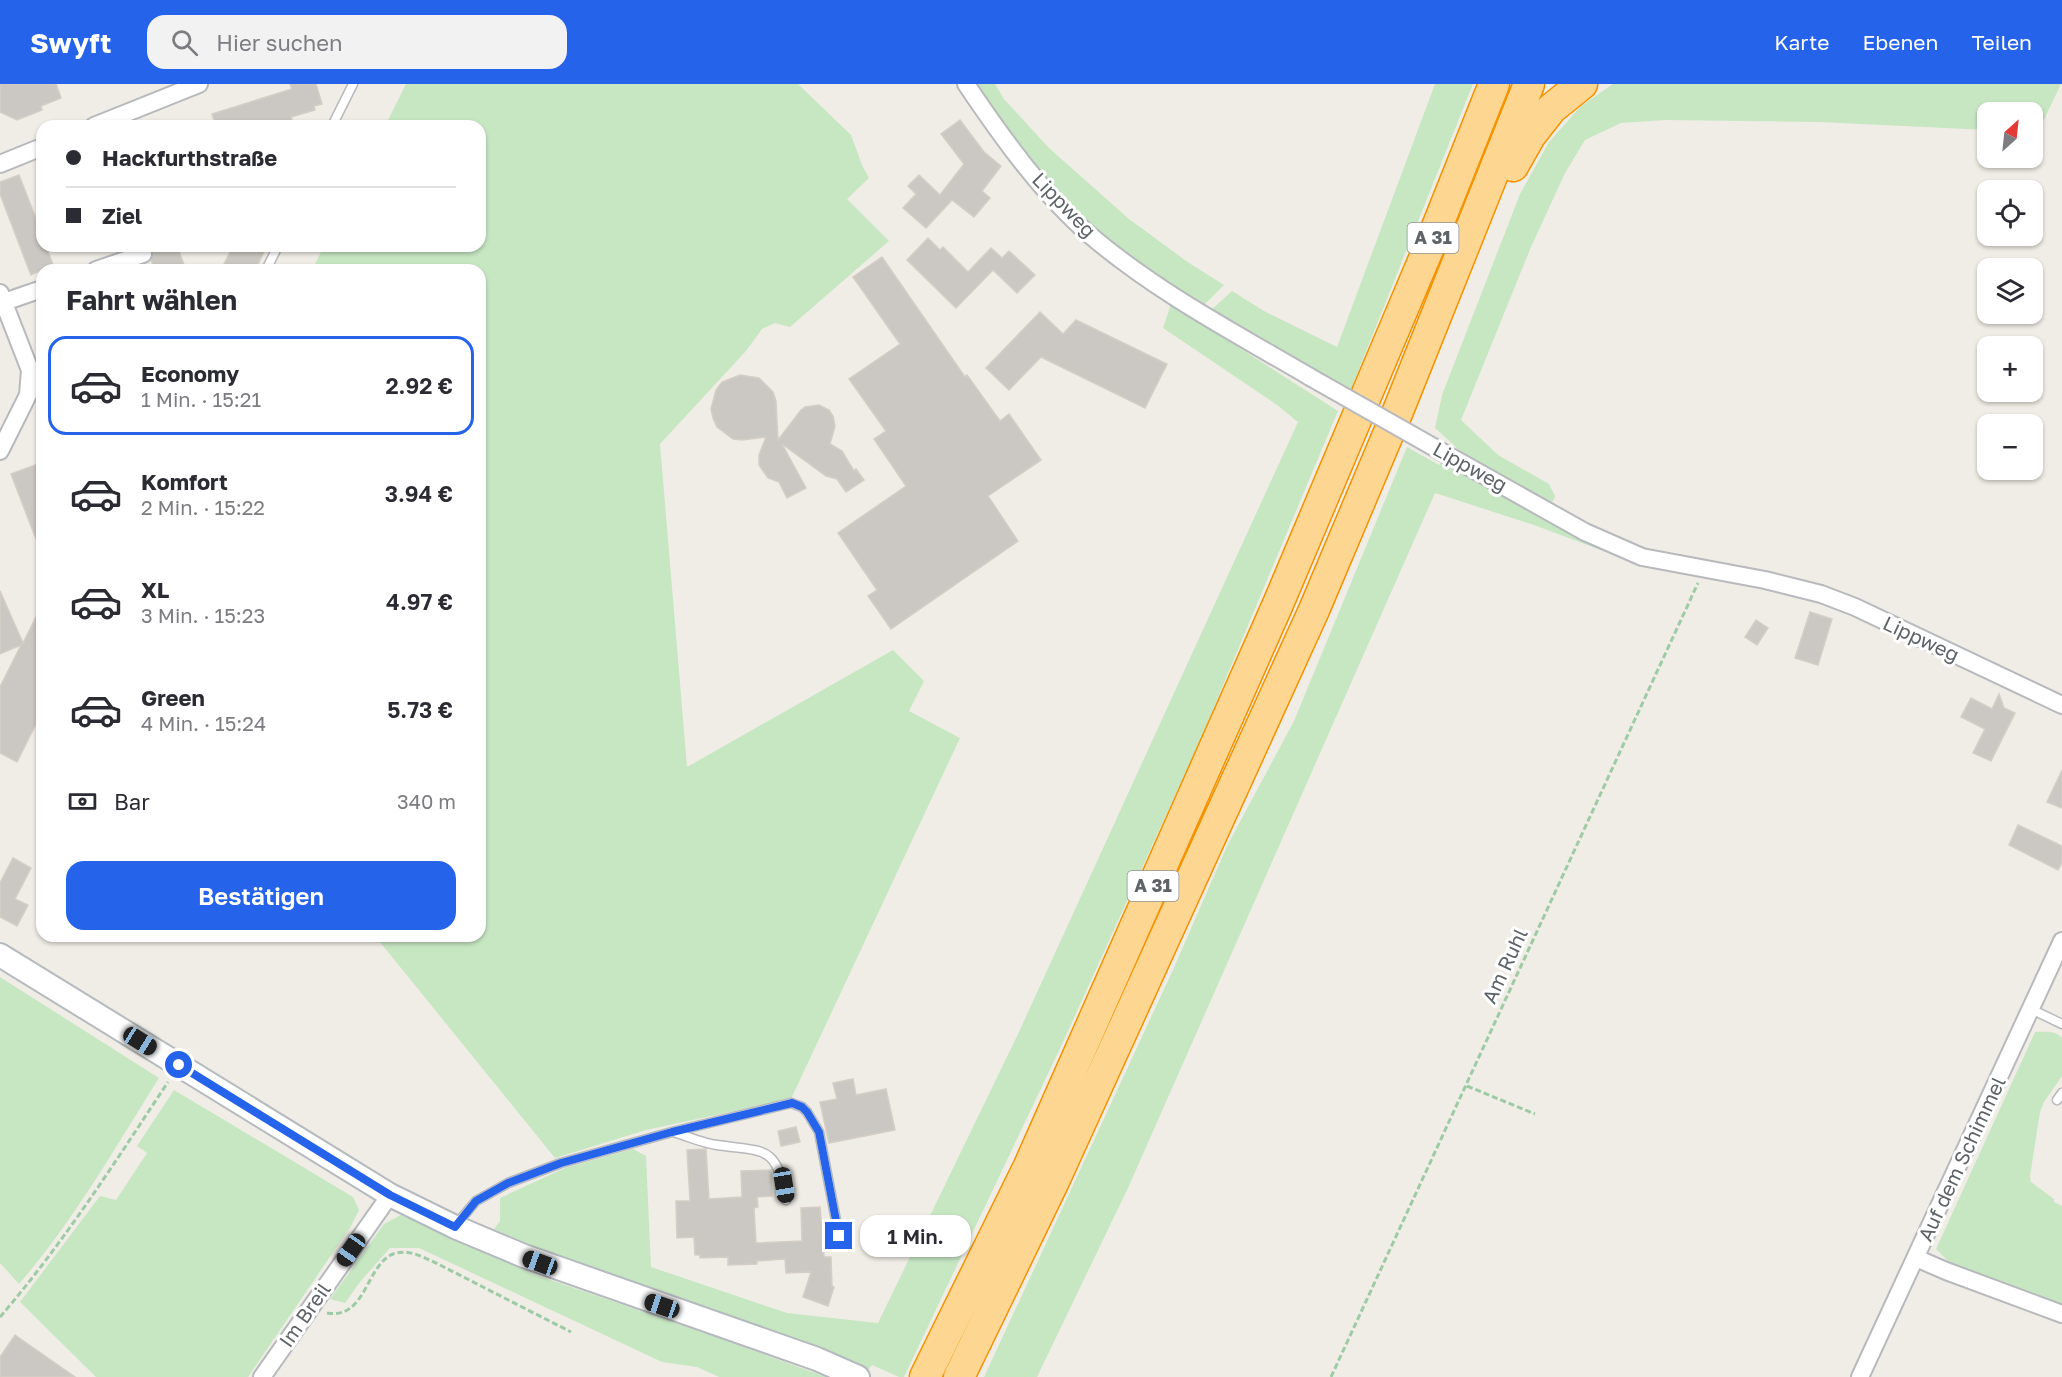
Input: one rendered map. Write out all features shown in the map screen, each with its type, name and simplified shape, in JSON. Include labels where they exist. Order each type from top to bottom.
[{"type":"highway","name":"A 31","points":[[925,1377],[1029,1166],[1278,604],[1429,247],[1494,84]]},
{"type":"highway","name":"A 31","points":[[959,1377],[1054,1181],[1314,610],[1484,200],[1529,84]]},
{"type":"highway","points":[[1484,200],[1505,180],[1530,136],[1551,109],[1582,84]]},
{"type":"street","points":[[109,120],[199,84]]},
{"type":"street","name":"Lippweg","points":[[966,84],[1032,174],[1090,235],[1138,272],[1193,309],[1444,453],[1585,532],[1642,557],[1705,567],[1821,594],[1855,607],[2062,705]]},
{"type":"street","points":[[0,164],[36,149]]},
{"type":"street","points":[[114,264],[143,254]]},
{"type":"street","points":[[0,451],[28,395],[30,370],[2,297],[36,290]]},
{"type":"street","name":"Auf dem Schimmel","points":[[1860,1377],[2062,941]]},
{"type":"street","points":[[0,955],[390,1195],[455,1227],[534,1260],[817,1359],[858,1377]]},
{"type":"street","name":"Im Breil","points":[[262,1377],[390,1195]]},
{"type":"street","points":[[1916,1258],[2062,1314]]},
{"type":"lane","points":[[335,120],[353,84]]},
{"type":"lane","points":[[2031,1009],[2062,1024]]},
{"type":"lane","points":[[455,1227],[476,1201],[508,1183],[561,1163],[672,1132],[792,1103],[802,1107],[819,1132],[839,1236]]},
{"type":"lane","points":[[672,1132],[715,1145],[764,1151],[774,1160],[784,1185],[786,1200]]},
{"type":"path","name":"Am Ruhl","points":[[1331,1377],[1705,567]]},
{"type":"path","points":[[0,1317],[29,1284],[80,1214],[179,1065]]},
{"type":"path","points":[[1467,1086],[1535,1114]]},
{"type":"path","points":[[312,1306],[330,1314],[346,1311],[360,1298],[381,1265],[392,1254],[406,1253],[421,1256],[438,1264],[571,1332]]},
{"type":"green space","points":[[406,84],[798,84],[851,135],[869,178],[847,199],[889,241],[790,327],[775,323],[762,329],[746,351],[660,444],[687,767],[893,650],[924,681],[909,711],[960,738],[791,1099],[646,1130],[555,1158],[380,942],[486,942],[486,264],[315,264],[321,252],[486,252],[486,120],[388,120]]},
{"type":"green space","points":[[975,84],[995,84],[1004,99],[1049,148],[1129,219],[1189,263],[1224,285],[1205,304],[1198,304],[1153,275],[1110,243],[1069,204],[1039,171]]},
{"type":"green space","points":[[1435,84],[1473,84],[1351,389],[1313,368],[1311,370],[1210,311],[1232,291],[1264,311],[1337,347]]},
{"type":"green space","points":[[1613,84],[2061,84],[2043,122],[2043,102],[1977,102],[1977,130],[1820,122],[1665,120],[1621,123],[1585,140],[1565,173],[1531,247],[1461,420],[1498,455],[1549,484],[1555,496],[1553,501],[1545,504],[1469,459],[1435,428],[1442,395],[1520,194],[1549,142],[1581,106]]},
{"type":"green space","points":[[1171,304],[1338,411],[1200,740],[1064,1040],[904,1377],[872,1365],[867,1371],[556,1257],[494,1229],[500,1221],[500,1198],[565,1168],[633,1149],[646,1156],[651,1267],[787,1313],[878,1323],[1018,1034],[1298,422],[1277,405],[1163,328]]},
{"type":"green space","points":[[1407,447],[1439,465],[1443,461],[1544,520],[1606,552],[1534,525],[1435,493],[1128,1188],[1037,1377],[984,1377],[1172,972],[1227,846],[1294,721]]},
{"type":"green space","points":[[0,977],[159,1078],[75,1210],[19,1284],[0,1263]]},
{"type":"green space","points":[[2035,1032],[2053,1033],[2062,1038],[2062,1076],[2044,1102],[2040,1112],[2030,1176],[2031,1182],[2062,1206],[2062,1306],[1952,1265],[1936,1249]]},
{"type":"green space","points":[[174,1090],[353,1197],[359,1210],[351,1226],[248,1377],[96,1377],[20,1302],[100,1196],[116,1200],[147,1153],[137,1146]]},
{"type":"green space","points":[[401,1215],[429,1225],[457,1241],[536,1275],[826,1377],[719,1377],[697,1367],[662,1362],[419,1248],[390,1248],[345,1303],[330,1299],[384,1224]]},
{"type":"building","points":[[0,84],[56,84],[61,98],[41,106],[42,110],[17,120],[0,112]]},
{"type":"building","points":[[290,84],[316,84],[322,104],[314,106],[315,110],[291,117],[292,120],[214,120],[212,114],[292,89]]},
{"type":"building","points":[[960,120],[984,152],[1001,166],[982,191],[990,198],[974,217],[952,200],[926,228],[903,208],[916,194],[908,186],[919,175],[940,195],[964,164],[941,134]]},
{"type":"building","points":[[19,175],[36,219],[36,252],[48,252],[53,264],[36,264],[36,273],[31,275],[0,194],[0,182]]},
{"type":"building","points":[[928,238],[940,250],[943,247],[968,272],[991,248],[1002,258],[1009,251],[1035,275],[1017,293],[993,270],[956,308],[907,260]]},
{"type":"building","points":[[153,252],[179,252],[184,264],[153,264]]},
{"type":"building","points":[[230,252],[264,252],[258,264],[224,264]]},
{"type":"building","points":[[882,257],[965,377],[967,375],[1000,421],[1009,414],[1041,460],[988,496],[1018,541],[891,629],[868,596],[877,590],[838,533],[906,486],[874,439],[886,431],[849,379],[900,344],[853,277]]},
{"type":"building","points":[[1040,312],[1063,334],[1076,320],[1167,364],[1145,408],[1041,357],[1009,390],[986,368]]},
{"type":"building","points":[[740,375],[759,378],[773,392],[776,401],[778,440],[805,407],[819,405],[829,410],[835,426],[830,444],[842,451],[854,471],[856,469],[864,480],[846,492],[837,479],[826,476],[782,444],[806,488],[787,498],[779,482],[768,478],[759,465],[759,455],[766,437],[733,439],[717,427],[713,418],[711,409],[716,390],[722,382]]},
{"type":"building","points":[[36,465],[36,539],[11,474]]},
{"type":"building","points":[[0,591],[23,643],[36,617],[36,724],[17,762],[0,753],[0,687],[21,645],[0,654]]},
{"type":"building","points":[[1810,612],[1832,619],[1818,665],[1795,658]]},
{"type":"building","points":[[1756,620],[1768,628],[1757,645],[1745,637]]},
{"type":"building","points":[[1999,694],[2004,708],[2015,713],[1991,761],[1973,753],[1985,729],[1961,717],[1971,698],[1992,709]]},
{"type":"building","points":[[2062,770],[2062,808],[2047,802]]},
{"type":"building","points":[[2018,825],[2062,846],[2062,862],[2058,870],[2009,845]]},
{"type":"building","points":[[13,858],[31,868],[15,899],[28,905],[17,926],[0,917],[0,883]]},
{"type":"building","points":[[853,1079],[856,1095],[886,1089],[895,1130],[829,1143],[820,1102],[837,1099],[833,1083]]},
{"type":"building","points":[[796,1127],[800,1142],[781,1146],[778,1131]]},
{"type":"building","points":[[706,1149],[709,1199],[742,1197],[741,1171],[771,1170],[772,1196],[757,1197],[758,1207],[754,1208],[756,1243],[802,1241],[801,1208],[820,1207],[824,1257],[831,1257],[832,1286],[834,1287],[828,1306],[803,1297],[811,1272],[786,1273],[785,1259],[757,1261],[757,1264],[728,1265],[728,1257],[700,1258],[700,1255],[695,1255],[694,1237],[677,1238],[676,1201],[690,1201],[687,1150]]},
{"type":"building","points":[[15,1335],[75,1377],[0,1377],[0,1357]]},
{"type":"route","points":[[179,1065],[390,1195],[455,1227],[476,1201],[508,1183],[561,1163],[672,1132],[792,1103],[807,1112],[819,1132],[839,1236]]}]
